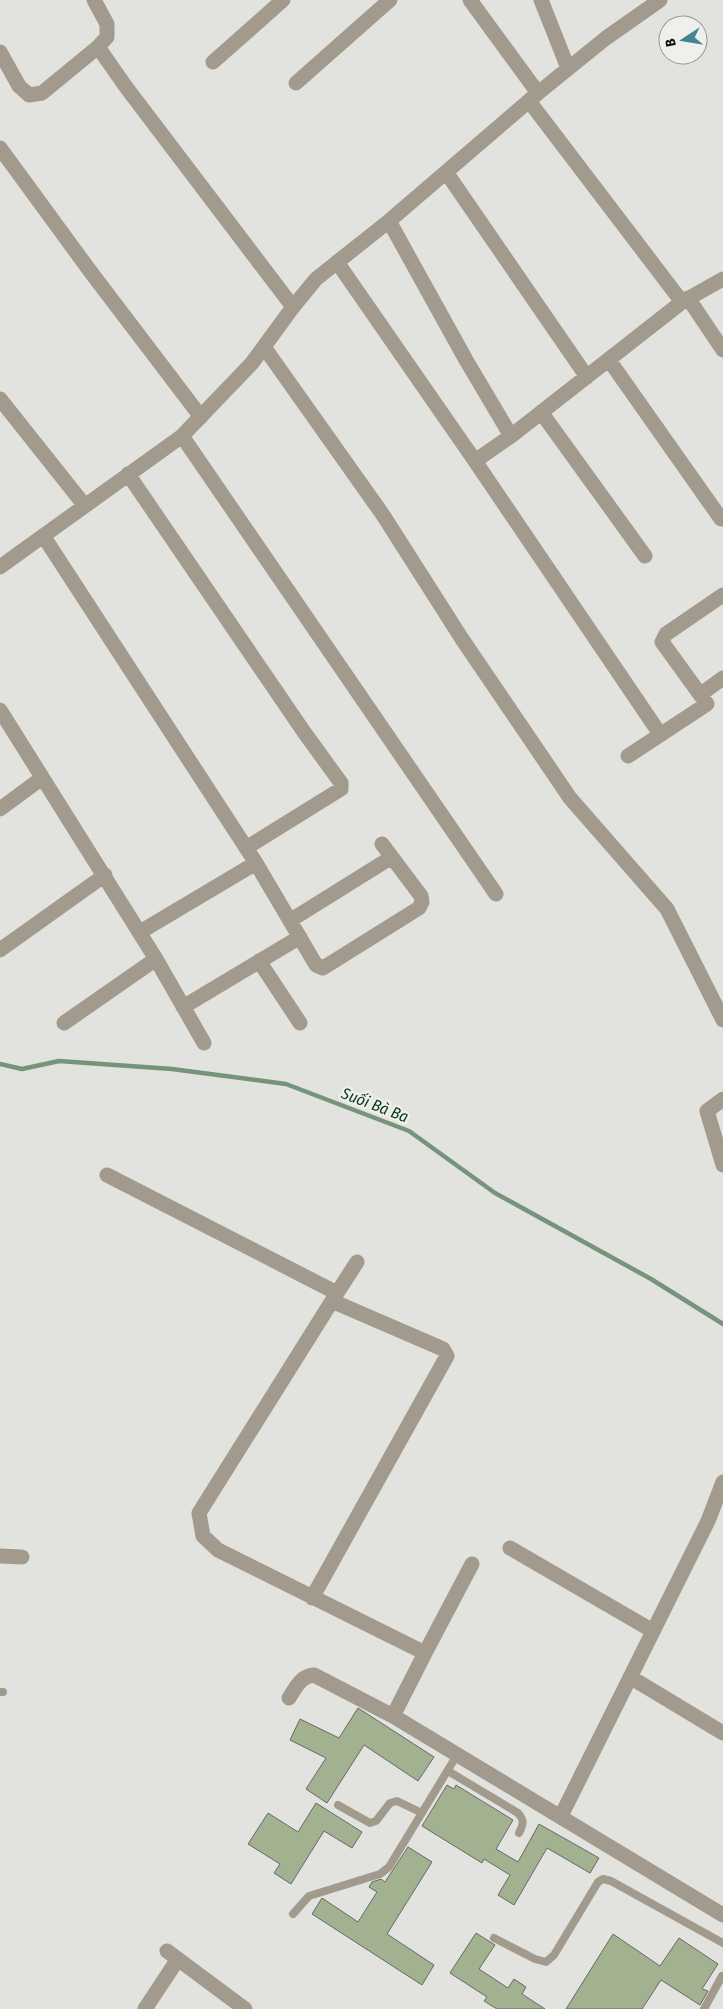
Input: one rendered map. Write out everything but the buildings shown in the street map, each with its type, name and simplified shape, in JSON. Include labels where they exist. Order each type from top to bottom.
[{"type":"street","points":[[0,52],[19,86],[29,95],[42,93],[98,47],[107,37],[107,24],[94,0]]},
{"type":"street","points":[[213,62],[283,0]]},
{"type":"street","points":[[296,84],[390,0]]},
{"type":"street","points":[[470,0],[533,97],[723,350]]},
{"type":"street","points":[[541,0],[568,68]]},
{"type":"street","points":[[0,567],[182,436],[252,363],[316,279],[389,221],[568,68],[606,38],[660,0]]},
{"type":"street","points":[[98,47],[126,87],[293,307]]},
{"type":"street","points":[[0,148],[90,271],[201,417]]},
{"type":"street","points":[[446,172],[587,377]]},
{"type":"street","points":[[389,221],[466,360],[511,436]]},
{"type":"street","points":[[337,262],[476,461],[660,734]]},
{"type":"street","points":[[476,461],[511,436],[685,300],[723,279]]},
{"type":"street","points":[[264,347],[383,515],[462,639],[570,798],[667,909],[723,1020]]},
{"type":"street","points":[[609,360],[721,519]]},
{"type":"street","points":[[0,398],[85,506]]},
{"type":"street","points":[[541,412],[646,556]]},
{"type":"street","points":[[182,436],[496,894]]},
{"type":"street","points":[[128,474],[304,732],[341,783],[341,789],[246,848]]},
{"type":"street","points":[[44,537],[256,863],[316,965],[323,968],[419,908],[422,902],[421,896],[382,844]]},
{"type":"street","points":[[628,756],[707,704],[662,642],[663,638],[723,595]]},
{"type":"street","points":[[701,694],[723,678]]},
{"type":"street","points":[[0,710],[140,932],[204,1043]]},
{"type":"street","points":[[0,809],[42,778]]},
{"type":"street","points":[[290,920],[392,857]]},
{"type":"street","points":[[140,932],[256,863]]},
{"type":"street","points":[[0,950],[105,875]]},
{"type":"street","points":[[183,1007],[300,937]]},
{"type":"street","points":[[64,1023],[156,959]]},
{"type":"street","points":[[260,961],[300,1023]]},
{"type":"street","points":[[723,1099],[707,1111],[723,1166]]},
{"type":"street","points":[[107,1176],[334,1297],[443,1350],[446,1356],[312,1598]]},
{"type":"street","points":[[357,1262],[199,1513],[202,1536],[218,1550],[425,1653]]},
{"type":"street","points":[[561,1816],[708,1521],[723,1482]]},
{"type":"street","points":[[510,1548],[653,1631]]},
{"type":"street","points":[[0,1556],[22,1557]]},
{"type":"street","points":[[393,1716],[472,1564]]},
{"type":"street","points":[[289,1698],[300,1681],[307,1676],[314,1675],[393,1716],[561,1816],[723,1916]]},
{"type":"street","points":[[630,1677],[723,1733]]},
{"type":"street","points":[[145,2009],[172,1955],[245,2009]]},
{"type":"lane","points":[[293,1914],[308,1896],[380,1874],[390,1867],[457,1755]]},
{"type":"lane","points":[[448,1771],[518,1813],[523,1823],[519,1833]]},
{"type":"lane","points":[[338,1805],[370,1823],[376,1821],[390,1803],[397,1801],[422,1813]]},
{"type":"lane","points":[[494,1938],[535,1959],[546,1962],[554,1956],[598,1882],[603,1879],[611,1880],[723,1943]]},
{"type":"lane","points":[[704,2009],[722,1976]]},
{"type":"waterway","name":"Suối Bà Ba","points":[[0,1064],[22,1069],[59,1061],[172,1069],[286,1084],[409,1131],[495,1193],[651,1279],[723,1324]]}]
